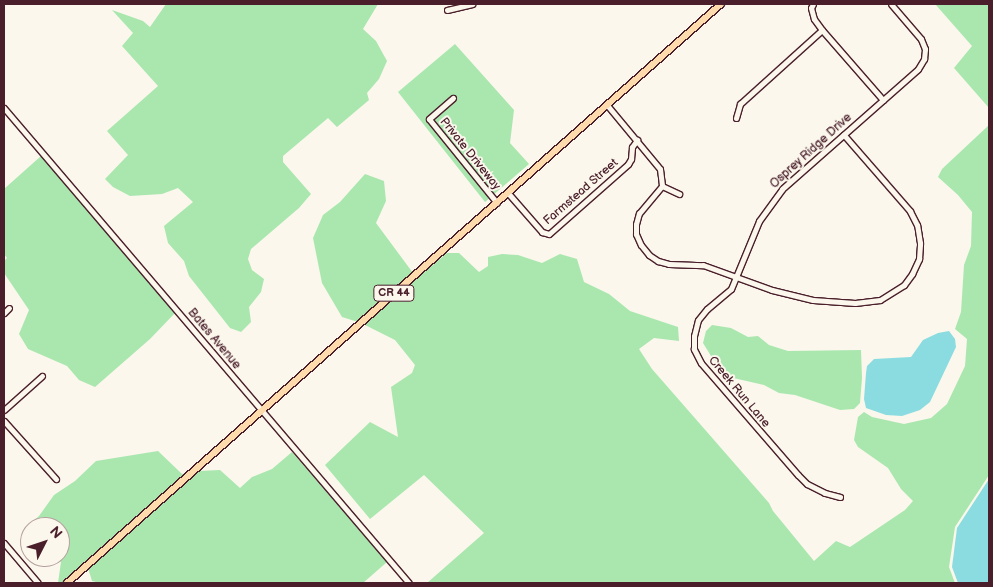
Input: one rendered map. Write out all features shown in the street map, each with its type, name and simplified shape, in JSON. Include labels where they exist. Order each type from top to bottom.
[{"type":"main road","name":"CR 44","points":[[67,583],[721,4]]},
{"type":"street","points":[[447,10],[472,4]]},
{"type":"street","points":[[813,4],[814,19],[822,30],[883,100]]},
{"type":"street","name":"Osprey Ridge Drive","points":[[737,278],[759,221],[782,189],[918,69],[924,59],[925,49],[921,39],[891,4]]},
{"type":"street","points":[[736,118],[740,104],[822,30]]},
{"type":"street","name":"Private Driveway","points":[[453,98],[429,119],[497,203]]},
{"type":"street","points":[[607,105],[660,169],[662,186],[639,212],[636,234],[641,245],[658,261],[669,264],[703,265],[772,290],[813,300],[855,303],[880,300],[904,286],[919,259],[920,243],[917,225],[910,212],[844,135]]},
{"type":"street","name":"Bates Avenue","points":[[4,108],[409,583]]},
{"type":"street","name":"Farmstead Street","points":[[508,193],[543,233],[549,234],[628,164],[632,147],[637,140]]},
{"type":"street","points":[[662,186],[679,194]]},
{"type":"street","name":"Creek Run Lane","points":[[737,278],[726,296],[707,309],[698,320],[694,336],[694,349],[701,363],[798,475],[807,484],[825,493],[840,497]]},
{"type":"street","points":[[4,313],[9,308]]},
{"type":"street","points":[[4,410],[42,376]]},
{"type":"street","points":[[4,421],[56,479]]},
{"type":"street","points":[[4,544],[38,583]]},
{"type":"green space","points":[[166,4],[378,4],[363,29],[376,41],[387,61],[379,79],[367,93],[369,100],[337,127],[328,118],[283,156],[283,162],[311,194],[299,208],[251,249],[248,259],[252,270],[264,279],[261,292],[249,307],[251,322],[241,332],[230,328],[189,276],[184,261],[168,243],[164,226],[193,202],[178,188],[162,194],[130,196],[113,187],[105,179],[128,155],[107,131],[158,86],[122,46],[133,33],[112,10],[143,21],[150,27]]},
{"type":"green space","points":[[935,4],[989,4],[989,108],[954,68],[972,46]]},
{"type":"green space","points":[[455,44],[514,110],[510,143],[529,164],[485,202],[398,92]]},
{"type":"green space","points":[[989,125],[989,475],[955,527],[949,567],[955,583],[427,583],[484,533],[424,475],[370,519],[325,465],[370,422],[398,437],[391,387],[412,373],[415,365],[395,340],[363,324],[447,253],[459,253],[479,272],[488,266],[488,257],[502,254],[518,255],[542,263],[560,254],[577,259],[584,282],[609,294],[630,311],[678,327],[679,341],[654,338],[639,349],[652,369],[769,503],[773,511],[814,561],[836,541],[850,547],[905,510],[913,501],[901,489],[888,468],[858,447],[854,440],[858,417],[864,412],[872,417],[904,424],[931,418],[947,404],[965,366],[967,339],[955,329],[961,312],[964,265],[971,246],[972,212],[958,195],[938,177],[942,169]]},
{"type":"green space","points":[[41,156],[175,313],[150,339],[95,387],[79,380],[67,366],[28,349],[19,334],[29,310],[4,273],[4,261],[7,258],[4,254],[4,189]]},
{"type":"green space","points":[[365,174],[384,181],[386,201],[376,223],[413,273],[358,322],[342,317],[322,283],[313,238],[323,215],[340,202]]},
{"type":"green space","points":[[712,325],[731,328],[748,337],[758,336],[769,345],[788,351],[861,350],[862,378],[860,403],[854,409],[840,410],[795,395],[779,393],[764,385],[729,377],[711,356],[703,343],[706,331]]},
{"type":"green space","points":[[158,451],[182,474],[188,473],[62,583],[58,583],[60,567],[70,567],[70,517],[38,517],[54,495],[75,481],[96,461]]},
{"type":"green space","points":[[292,452],[387,562],[363,583],[100,583],[92,581],[88,568],[198,471],[220,470],[240,488],[252,477],[272,469]]},
{"type":"water","points":[[949,331],[955,339],[956,347],[930,402],[920,410],[902,416],[886,415],[866,408],[864,399],[867,366],[874,359],[911,357],[923,340],[938,333]]},
{"type":"water","points":[[989,479],[989,583],[958,583],[952,567],[957,528]]}]
